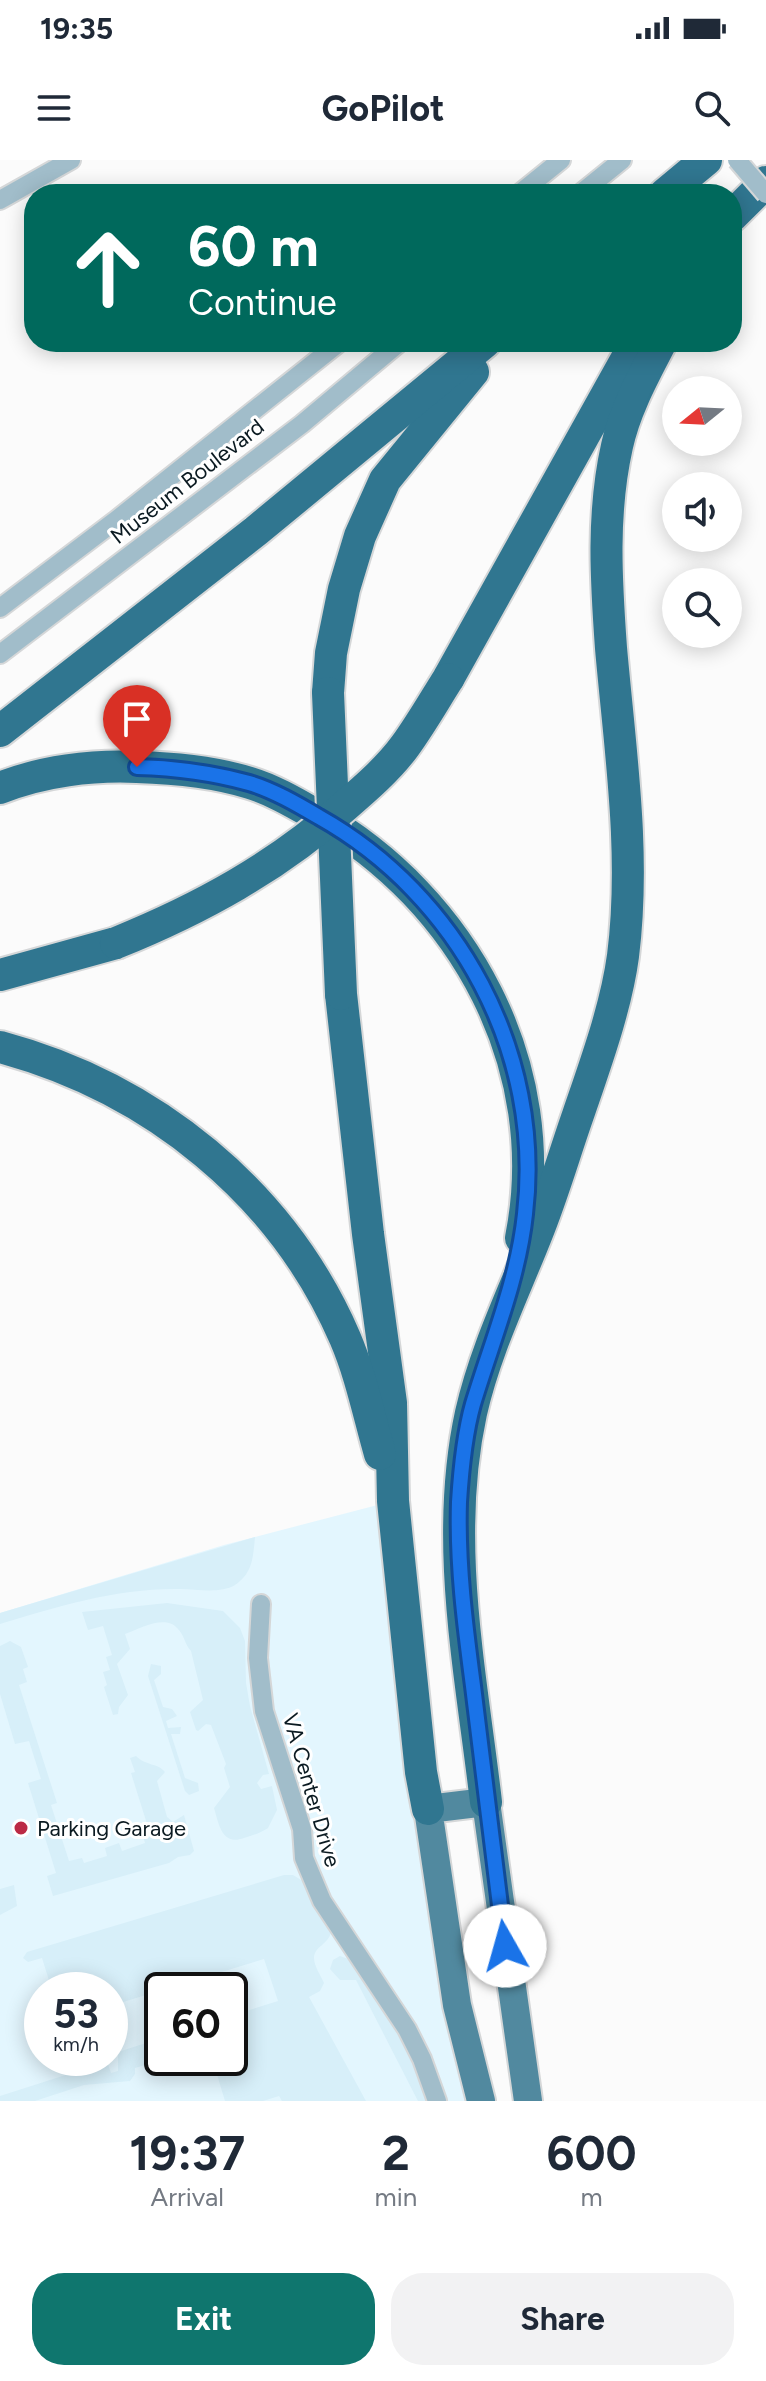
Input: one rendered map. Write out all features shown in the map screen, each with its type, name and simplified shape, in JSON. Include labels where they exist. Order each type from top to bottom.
[{"type":"highway","points":[[677,184],[706,160]]},
{"type":"highway","points":[[742,206],[766,182]]},
{"type":"highway","points":[[0,731],[256,531],[473,352]]},
{"type":"highway","points":[[428,1809],[421,1772],[393,1501],[391,1403],[341,994],[328,693],[331,653],[344,589],[360,536],[385,480],[490,352]]},
{"type":"highway","points":[[0,975],[116,943],[169,922],[221,896],[271,865],[367,788],[404,747],[448,679],[630,352]]},
{"type":"highway","points":[[486,1802],[458,1537],[464,1448],[472,1408],[509,1296],[536,1236],[600,1048],[622,960],[629,886],[605,566],[607,496],[618,442],[636,389],[656,352]]},
{"type":"highway","points":[[0,788],[67,771],[113,766],[160,767],[251,783],[349,834],[395,871],[435,912],[457,941],[482,983],[501,1025],[515,1069],[528,1164],[525,1214],[509,1296]]},
{"type":"highway","points":[[0,1047],[80,1074],[158,1116],[196,1144],[260,1206],[292,1244],[345,1338],[393,1501]]},
{"type":"main road","points":[[481,2101],[457,2005],[428,1809],[486,1802],[528,2101]]},
{"type":"street","points":[[28,184],[71,160]]},
{"type":"street","points":[[531,184],[561,160]]},
{"type":"street","points":[[592,184],[622,160]]},
{"type":"street","points":[[737,160],[766,194]]},
{"type":"street","points":[[0,200],[24,186]]},
{"type":"street","name":"Museum Boulevard","points":[[0,608],[327,352]]},
{"type":"street","name":"Museum Boulevard","points":[[0,654],[302,424],[388,352]]},
{"type":"street","name":"VA Center Drive","points":[[261,1604],[258,1658],[264,1711],[302,1829],[304,1858],[322,1901],[407,2029],[437,2101]]},
{"type":"shaded area","points":[[393,1501],[481,2101],[0,2101],[0,1613],[224,1545]]},
{"type":"shaded area","points":[[255,1537],[249,1570],[229,1588],[157,1589],[111,1595],[0,1624],[0,1613]]},
{"type":"shaded area","points":[[167,1603],[223,1611],[240,1628],[245,1641],[250,1706],[269,1774],[263,1775],[257,1783],[261,1789],[272,1786],[277,1810],[268,1828],[257,1834],[231,1839],[220,1827],[214,1808],[230,1787],[224,1768],[226,1764],[211,1725],[206,1724],[196,1730],[190,1712],[203,1700],[191,1651],[172,1624],[159,1622],[125,1634],[130,1649],[117,1664],[128,1695],[118,1714],[113,1715],[104,1687],[107,1685],[103,1672],[110,1670],[106,1657],[112,1655],[103,1626],[88,1630],[82,1612]]},
{"type":"shaded area","points":[[10,1641],[21,1647],[28,1667],[23,1669],[27,1682],[19,1685],[57,1803],[51,1805],[69,1861],[82,1858],[84,1863],[107,1856],[105,1848],[119,1843],[122,1851],[145,1843],[141,1829],[148,1827],[131,1773],[135,1772],[130,1758],[136,1756],[165,1772],[157,1781],[167,1817],[173,1822],[184,1815],[194,1851],[190,1855],[53,1896],[47,1876],[56,1873],[28,1783],[41,1779],[29,1741],[15,1744],[0,1694],[0,1646]]},
{"type":"shaded area","points":[[151,1664],[161,1666],[161,1674],[154,1680],[163,1707],[172,1709],[177,1716],[166,1721],[168,1728],[181,1727],[180,1734],[171,1734],[185,1778],[198,1783],[199,1791],[189,1795],[185,1791],[148,1676]]},
{"type":"shaded area","points":[[284,1875],[293,1875],[303,1881],[331,1931],[314,1958],[324,1983],[320,1991],[309,1997],[366,2101],[282,2101],[279,2096],[263,2101],[225,2101],[217,2076],[248,2076],[248,2010],[278,2001],[264,1959],[221,1972],[144,1972],[144,1996],[128,2001],[128,1972],[46,1972],[42,1958],[28,1962],[23,1958],[27,1952]]},
{"type":"shaded area","points":[[14,1885],[17,1906],[0,1915],[0,1889]]},
{"type":"shaded area","points":[[340,1956],[351,1960],[385,2012],[412,2062],[427,2101],[418,2101],[356,1980],[340,1980],[330,1969],[333,1960]]},
{"type":"shaded area","points":[[144,2044],[144,2065],[135,2068],[130,2081],[84,2085],[35,2101],[0,2101],[0,2096],[62,2076],[128,2076],[128,2049]]},
{"type":"place","name":"Parking Garage","points":[[21,1828]]},
{"type":"route","points":[[137,767],[160,767],[251,783],[349,834],[395,871],[435,912],[457,941],[482,983],[501,1025],[515,1069],[528,1164],[525,1214],[509,1296],[472,1408],[464,1448],[458,1537],[461,1585],[505,1946]]}]
